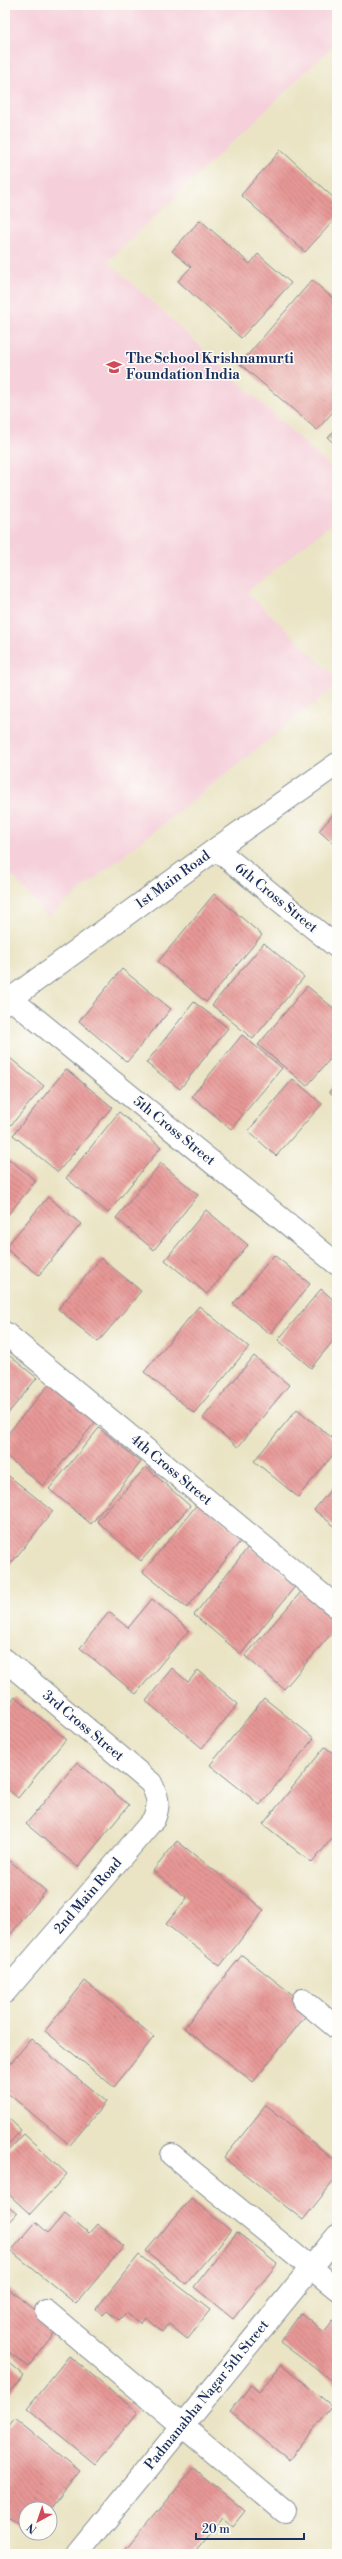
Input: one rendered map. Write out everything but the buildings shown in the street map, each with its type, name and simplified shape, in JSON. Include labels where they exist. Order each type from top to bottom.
[{"type":"street","name":"1st Main Road","points":[[8,1000],[216,849],[337,764]]},
{"type":"street","name":"6th Cross Street","points":[[216,849],[337,946]]},
{"type":"street","name":"5th Cross Street","points":[[8,1000],[337,1264]]},
{"type":"street","name":"4th Cross Street","points":[[5,1333],[337,1607]]},
{"type":"street","name":"3rd Cross Street","points":[[5,1660],[141,1774],[151,1783],[158,1795]]},
{"type":"street","name":"2nd Main Road","points":[[5,1992],[154,1819],[159,1807],[158,1795]]},
{"type":"street","points":[[303,2000],[337,2028]]},
{"type":"street","points":[[172,2155],[337,2289]]},
{"type":"street","name":"Padmanabha Nagar 5th Street","points":[[78,2554],[337,2236]]},
{"type":"street","points":[[46,2312],[285,2512]]},
{"type":"shaded area","name":"The School Krishnamurti Foundation India","points":[[5,5],[337,5],[337,42],[108,261],[337,473],[337,519],[247,592],[337,679],[337,685],[47,917],[5,866]]},
{"type":"place","name":"The School Krishnamurti Foundation India","points":[[114,367]]}]
